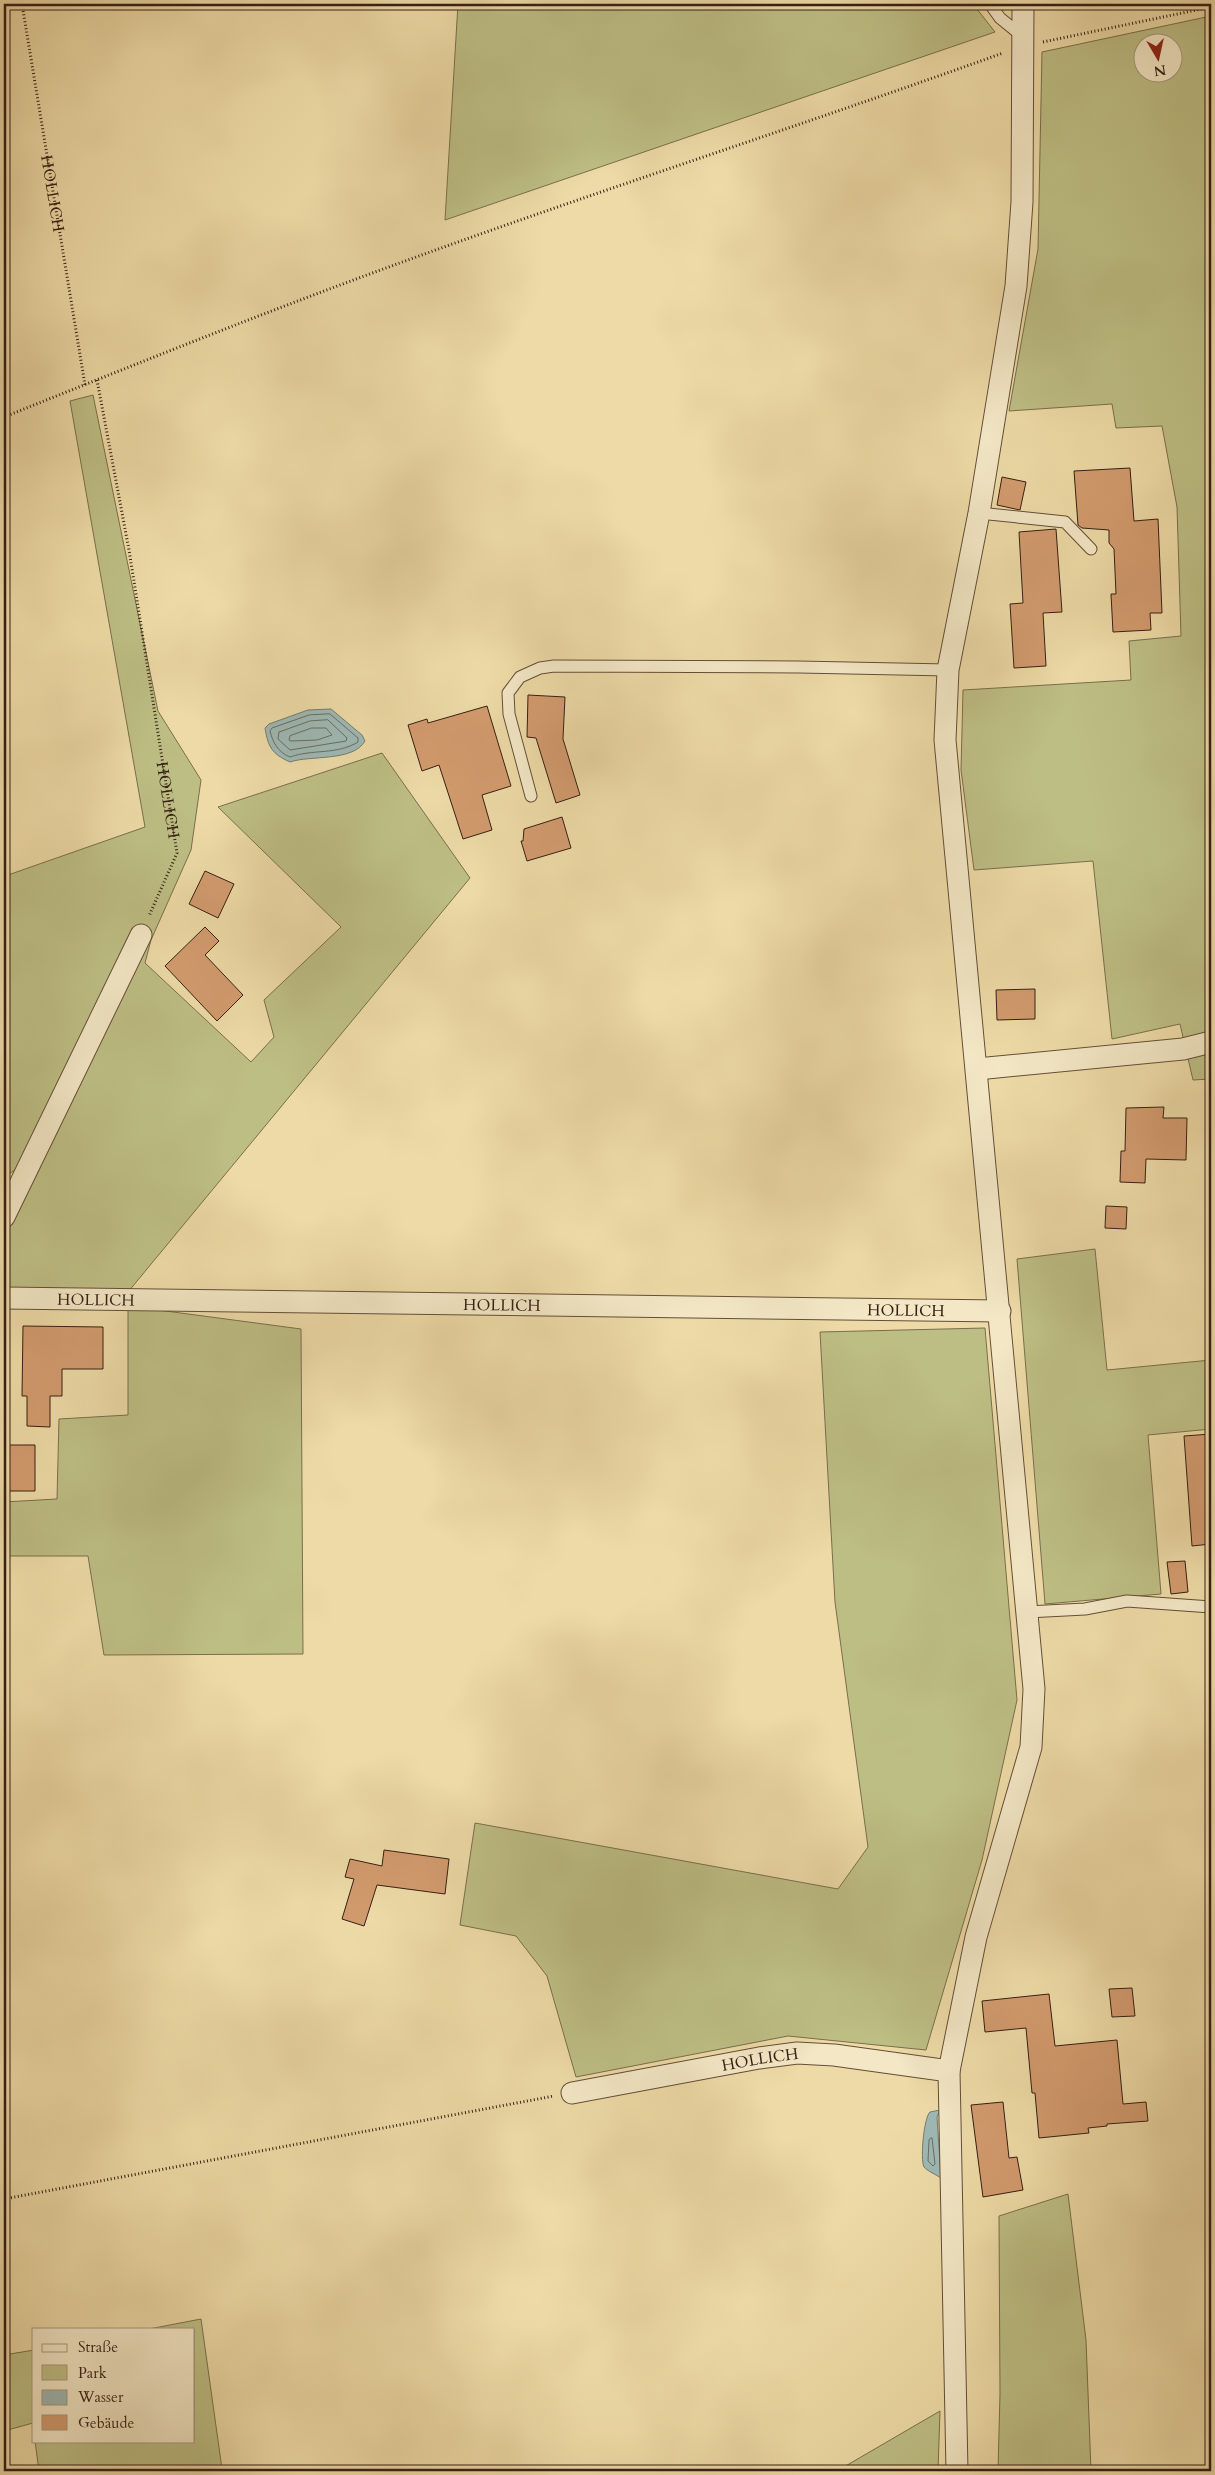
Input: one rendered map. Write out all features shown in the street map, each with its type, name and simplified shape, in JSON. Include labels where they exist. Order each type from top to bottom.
[{"type":"street","points":[[957,2471],[949,2071],[976,1937],[1031,1747],[1034,1689],[1000,1311],[944,740],[948,670],[979,513],[1016,286],[1022,202],[1023,4]]},
{"type":"street","points":[[4,1217],[141,935]]},
{"type":"street","points":[[977,1069],[1184,1049],[1211,1042]]},
{"type":"street","name":"HOLLICH","points":[[4,1298],[1000,1311]]},
{"type":"street","name":"HOLLICH","points":[[572,2093],[759,2058],[797,2054],[834,2055],[949,2071]]},
{"type":"lane","points":[[990,4],[1000,18],[1022,40]]},
{"type":"lane","points":[[979,513],[1065,522],[1091,549]]},
{"type":"lane","points":[[531,796],[509,714],[508,693],[520,677],[540,668],[554,666],[654,666],[948,670]]},
{"type":"lane","points":[[1027,1612],[1085,1609],[1127,1601],[1211,1607]]},
{"type":"path","name":"HOLLICH","points":[[22,4],[85,384]]},
{"type":"path","points":[[4,417],[366,275],[680,164],[828,116],[1022,40],[1211,7]]},
{"type":"path","name":"HOLLICH","points":[[96,380],[129,550],[177,853],[141,935]]},
{"type":"path","points":[[4,2199],[572,2093]]},
{"type":"green space","points":[[458,4],[973,4],[995,32],[445,220]]},
{"type":"green space","points":[[1211,16],[1211,1079],[1193,1080],[1180,1024],[1112,1039],[1093,861],[974,870],[961,770],[963,690],[1131,680],[1129,641],[1181,636],[1177,507],[1162,426],[1116,428],[1112,404],[1009,411],[1038,249],[1042,52],[1132,33],[1132,82],[1182,82],[1182,32],[1136,32]]},
{"type":"green space","points":[[93,395],[158,711],[201,780],[191,850],[151,940],[145,963],[251,1062],[274,1037],[264,1000],[341,927],[218,807],[382,753],[470,878],[128,1292],[4,1291],[4,1231],[41,1154],[7,1175],[4,1182],[4,892],[8,875],[145,827],[70,401]]},
{"type":"green space","points":[[1095,1249],[1107,1370],[1211,1360],[1211,1429],[1148,1435],[1161,1594],[1045,1604],[1017,1259]]},
{"type":"green space","points":[[128,1306],[301,1329],[303,1654],[104,1655],[88,1556],[4,1556],[4,1502],[57,1499],[59,1419],[128,1415]]},
{"type":"green space","points":[[985,1328],[1017,1700],[982,1860],[926,2050],[788,2036],[576,2077],[547,1976],[516,1936],[460,1925],[475,1823],[838,1889],[868,1847],[835,1602],[820,1332]]},
{"type":"green space","points":[[1068,2194],[1086,2340],[1091,2471],[998,2471],[1000,2394],[999,2216]]},
{"type":"green space","points":[[201,2319],[222,2469],[215,2471],[39,2471],[35,2442],[195,2442],[195,2328],[154,2328]]},
{"type":"green space","points":[[32,2350],[32,2423],[4,2431],[4,2355]]},
{"type":"green space","points":[[940,2411],[938,2471],[837,2471]]},
{"type":"water","points":[[331,709],[362,735],[365,741],[359,748],[341,755],[290,762],[275,753],[269,745],[265,728],[269,724],[308,710]]},
{"type":"water","points":[[940,2110],[937,2117],[941,2178],[924,2167],[922,2156],[924,2129],[928,2115],[930,2112]]},
{"type":"building","points":[[1130,468],[1134,521],[1158,519],[1162,613],[1150,613],[1151,630],[1113,632],[1111,594],[1116,594],[1114,549],[1109,543],[1109,530],[1082,528],[1078,525],[1074,471]]},
{"type":"building","points":[[1002,477],[1026,482],[1020,510],[997,505]]},
{"type":"building","points":[[1056,529],[1062,612],[1043,613],[1046,666],[1014,668],[1010,604],[1023,603],[1019,532]]},
{"type":"building","points":[[528,695],[565,697],[563,739],[580,795],[556,803],[536,738],[527,737]]},
{"type":"building","points":[[487,706],[511,786],[482,795],[492,830],[463,839],[439,765],[422,771],[408,725],[427,719],[428,723]]},
{"type":"building","points":[[562,817],[571,848],[527,861],[521,841],[523,841],[524,829]]},
{"type":"building","points":[[205,871],[234,884],[218,918],[189,904]]},
{"type":"building","points":[[205,927],[219,941],[205,955],[243,995],[217,1021],[165,966]]},
{"type":"building","points":[[1035,989],[1035,1019],[997,1020],[996,990]]},
{"type":"building","points":[[1164,1107],[1163,1118],[1187,1118],[1186,1160],[1146,1159],[1145,1183],[1120,1182],[1121,1151],[1125,1151],[1126,1108]]},
{"type":"building","points":[[1106,1206],[1127,1207],[1126,1229],[1105,1228]]},
{"type":"building","points":[[23,1326],[103,1327],[103,1369],[62,1369],[62,1396],[50,1396],[50,1427],[27,1426],[27,1396],[22,1396]]},
{"type":"building","points":[[1211,1434],[1211,1544],[1192,1546],[1184,1436]]},
{"type":"building","points":[[4,1445],[35,1445],[35,1491],[4,1491]]},
{"type":"building","points":[[1185,1561],[1188,1592],[1171,1594],[1167,1562]]},
{"type":"building","points":[[384,1850],[449,1859],[445,1894],[377,1885],[364,1926],[342,1919],[354,1879],[345,1877],[350,1859],[382,1866]]},
{"type":"building","points":[[1132,1988],[1135,2016],[1112,2017],[1109,1989]]},
{"type":"building","points":[[1049,1994],[1055,2046],[1117,2040],[1123,2104],[1146,2102],[1148,2121],[1107,2124],[1107,2126],[1088,2128],[1089,2133],[1039,2138],[1035,2093],[1032,2093],[1026,2028],[985,2032],[982,2001]]},
{"type":"building","points":[[1003,2102],[1009,2158],[1017,2157],[1023,2190],[983,2197],[971,2105]]}]
